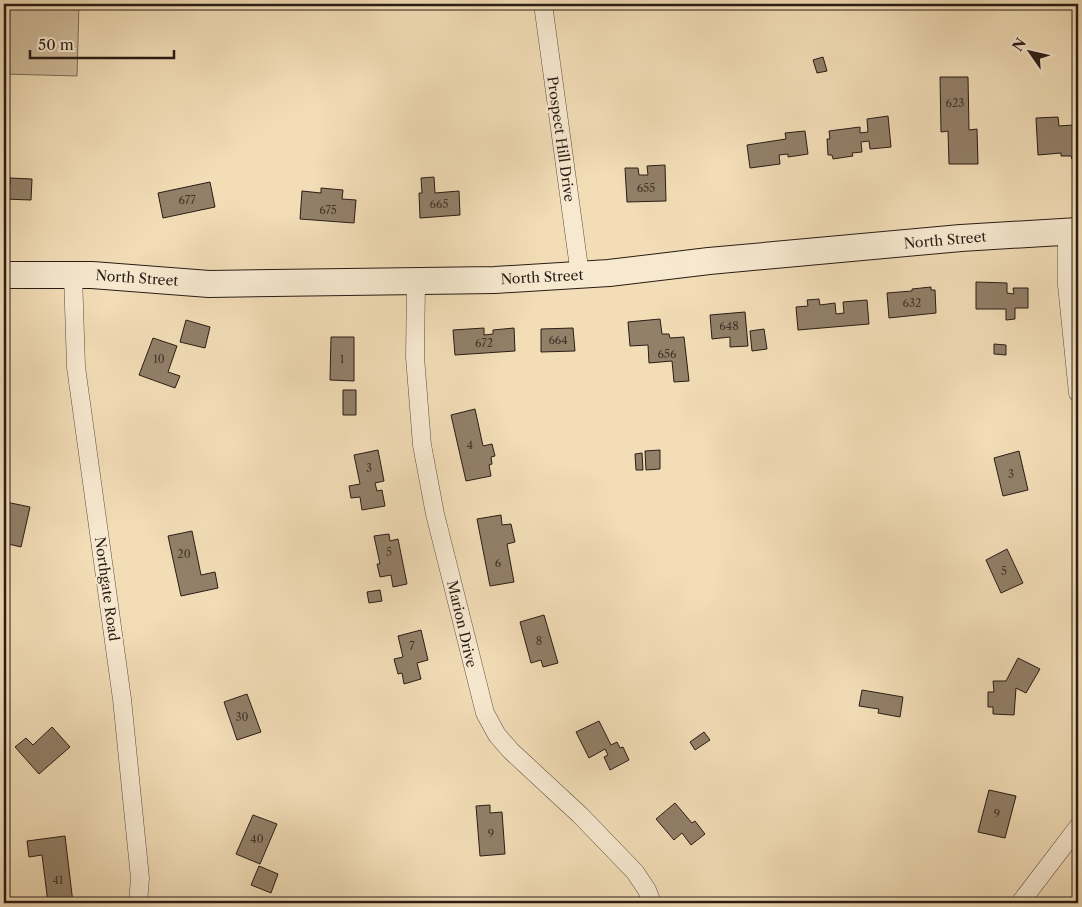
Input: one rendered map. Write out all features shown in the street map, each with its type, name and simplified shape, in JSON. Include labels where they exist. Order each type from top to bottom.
[{"type":"main road","name":"North Street","points":[[4,275],[73,275],[209,284],[495,280],[658,268],[710,261],[961,238],[1072,232]]},
{"type":"street","name":"Prospect Hill Drive","points":[[543,4],[580,275]]},
{"type":"street","points":[[1072,232],[1067,285],[1078,393]]},
{"type":"street","name":"Northgate Road","points":[[73,275],[76,367],[122,699],[140,878],[138,903]]},
{"type":"street","name":"Marion Drive","points":[[416,282],[415,357],[422,445],[435,514],[485,713],[497,735],[512,751],[580,815],[635,872],[647,890],[652,903]]},
{"type":"street","points":[[1020,903],[1078,827]]},
{"type":"shaded area","points":[[4,4],[79,4],[77,76],[4,74]]},
{"type":"building","points":[[823,57],[827,71],[817,73],[813,60]]},
{"type":"building","points":[[940,77],[968,77],[969,130],[977,129],[978,164],[949,164],[948,131],[941,132]]},
{"type":"building","points":[[888,116],[891,147],[870,149],[869,141],[861,142],[862,152],[852,153],[853,156],[833,159],[832,155],[828,155],[827,139],[830,139],[829,131],[860,127],[860,133],[868,132],[867,119]]},
{"type":"building","points":[[1058,117],[1059,126],[1073,125],[1074,135],[1078,135],[1078,158],[1072,159],[1071,156],[1061,156],[1061,153],[1038,155],[1036,118]]},
{"type":"building","points":[[805,131],[808,154],[788,157],[788,154],[779,155],[780,164],[750,168],[747,145],[786,139],[785,133]]},
{"type":"building","points":[[665,165],[666,201],[627,202],[625,168],[638,168],[639,175],[648,175],[647,166]]},
{"type":"building","points":[[434,177],[435,193],[459,191],[460,215],[420,218],[419,193],[422,193],[421,178]]},
{"type":"building","points":[[10,178],[32,179],[31,200],[4,199],[4,184],[10,185]]},
{"type":"building","points":[[210,182],[215,207],[163,218],[158,193]]},
{"type":"building","points":[[321,188],[343,190],[342,199],[356,200],[354,223],[300,219],[302,191],[321,193]]},
{"type":"building","points":[[976,282],[1007,283],[1007,293],[1014,294],[1013,288],[1028,288],[1028,308],[1015,308],[1015,319],[1006,320],[1006,309],[976,309]]},
{"type":"building","points":[[931,287],[931,290],[935,290],[936,313],[889,318],[887,293]]},
{"type":"building","points":[[819,299],[820,305],[835,303],[836,314],[844,313],[843,302],[867,300],[869,324],[798,330],[796,307],[808,306],[807,300]]},
{"type":"building","points":[[745,312],[748,346],[730,347],[730,337],[712,339],[710,315]]},
{"type":"building","points":[[660,319],[662,334],[669,334],[670,338],[684,337],[689,381],[674,382],[672,361],[649,363],[648,345],[630,346],[628,322]]},
{"type":"building","points":[[186,320],[210,327],[205,348],[180,342]]},
{"type":"building","points":[[484,328],[484,335],[493,334],[493,330],[514,328],[515,351],[455,355],[453,330]]},
{"type":"building","points":[[573,328],[575,351],[541,352],[541,329]]},
{"type":"building","points":[[764,329],[767,349],[752,351],[750,331]]},
{"type":"building","points":[[331,337],[354,337],[354,381],[330,380]]},
{"type":"building","points":[[153,338],[177,346],[168,372],[180,376],[175,388],[139,375]]},
{"type":"building","points":[[994,344],[1006,345],[1006,355],[994,354]]},
{"type":"building","points":[[343,390],[356,390],[356,415],[343,415]]},
{"type":"building","points":[[475,409],[483,446],[492,444],[495,456],[491,457],[492,464],[489,465],[491,476],[466,481],[451,415]]},
{"type":"building","points":[[378,450],[384,481],[375,483],[377,491],[382,490],[385,506],[362,510],[360,497],[351,498],[349,486],[360,484],[354,455]]},
{"type":"building","points":[[660,450],[660,469],[646,470],[645,451]]},
{"type":"building","points":[[1019,451],[1028,490],[1003,496],[994,458]]},
{"type":"building","points":[[642,453],[643,470],[636,470],[635,454]]},
{"type":"building","points":[[6,502],[30,507],[21,547],[4,543],[4,510]]},
{"type":"building","points":[[501,515],[502,525],[511,524],[515,542],[507,544],[514,582],[490,586],[477,519]]},
{"type":"building","points":[[192,531],[201,575],[215,572],[218,588],[181,596],[168,536]]},
{"type":"building","points":[[389,534],[390,541],[398,539],[407,584],[393,587],[391,575],[380,577],[377,564],[380,564],[374,536]]},
{"type":"building","points":[[1007,549],[1023,583],[1001,593],[986,560]]},
{"type":"building","points":[[380,590],[382,601],[369,603],[367,592]]},
{"type":"building","points":[[544,615],[558,663],[543,667],[541,660],[531,663],[520,622]]},
{"type":"building","points":[[421,630],[428,660],[417,663],[421,679],[404,684],[402,673],[398,674],[394,659],[403,657],[398,636]]},
{"type":"building","points":[[1018,658],[1040,669],[1026,693],[1016,688],[1014,715],[993,714],[993,707],[988,707],[988,692],[994,692],[993,681],[1006,681]]},
{"type":"building","points":[[862,690],[903,697],[900,717],[878,713],[879,709],[859,706]]},
{"type":"building","points":[[247,694],[261,732],[237,740],[224,702]]},
{"type":"building","points":[[599,721],[611,745],[617,742],[620,748],[623,747],[629,760],[610,770],[604,757],[608,755],[605,749],[589,758],[576,732]]},
{"type":"building","points":[[52,727],[70,747],[39,774],[15,747],[26,738],[33,745]]},
{"type":"building","points":[[704,732],[710,740],[695,750],[690,742]]},
{"type":"building","points":[[989,790],[1016,796],[1005,838],[978,832]]},
{"type":"building","points":[[675,803],[692,823],[695,821],[705,834],[691,845],[682,833],[674,840],[656,819]]},
{"type":"building","points":[[490,805],[490,813],[502,812],[505,854],[480,856],[476,806]]},
{"type":"building","points":[[253,815],[277,824],[260,864],[236,854]]},
{"type":"building","points":[[65,836],[73,903],[48,903],[42,855],[29,857],[27,841]]},
{"type":"building","points":[[259,866],[278,874],[271,893],[251,885]]}]
